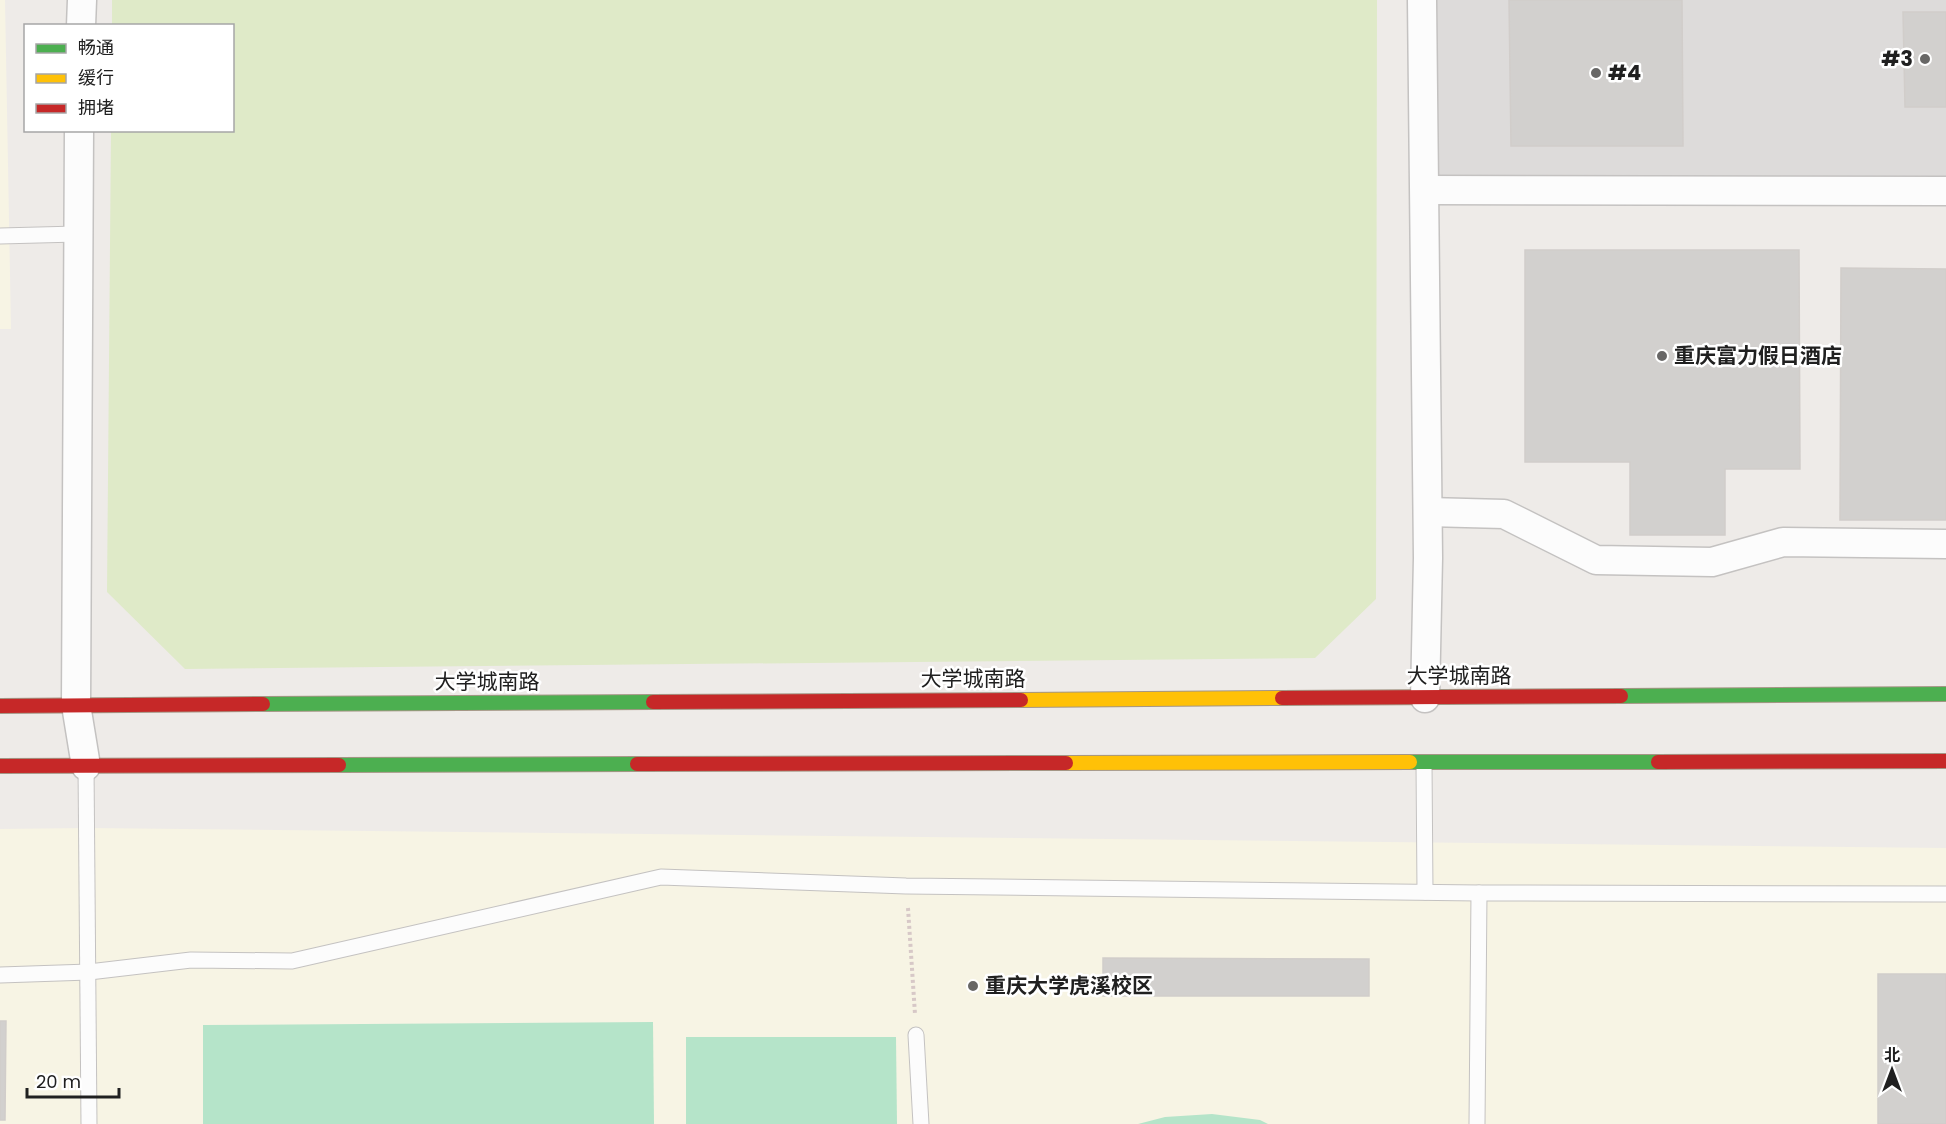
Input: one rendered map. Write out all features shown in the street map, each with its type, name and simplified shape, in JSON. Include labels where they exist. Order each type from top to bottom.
[{"type":"main road","name":"大学城南路","points":[[0,706],[1946,694]]},
{"type":"main road","points":[[0,766],[1946,761]]},
{"type":"street","points":[[81,24],[82,0]]},
{"type":"street","points":[[1422,0],[1428,512],[1425,698]]},
{"type":"street","points":[[79,132],[76,705],[86,766]]},
{"type":"street","points":[[1425,190],[1946,191]]},
{"type":"street","points":[[1428,512],[1504,514],[1596,560],[1712,562],[1784,542],[1946,544]]},
{"type":"lane","points":[[0,236],[77,234]]},
{"type":"lane","points":[[1424,763],[1425,892]]},
{"type":"lane","points":[[86,766],[89,1124]]},
{"type":"lane","points":[[0,975],[89,972],[191,960],[292,961],[661,877],[906,886],[1479,893],[1946,894]]},
{"type":"lane","points":[[1477,1124],[1479,893]]},
{"type":"lane","points":[[916,1035],[921,1124]]},
{"type":"path","points":[[906,886],[916,1035]]},
{"type":"shaded area","points":[[0,0],[5,0],[11,329],[0,329]]},
{"type":"shaded area","points":[[1422,0],[1946,0],[1946,191],[1425,190]]},
{"type":"shaded area","name":"重庆大学虎溪校区","points":[[87,828],[1946,848],[1946,1124],[0,1124],[0,829]]},
{"type":"green space","points":[[112,0],[1377,0],[1376,599],[1315,658],[185,669],[107,592],[111,132],[234,132],[234,24],[112,24]]},
{"type":"green space","points":[[653,1022],[654,1124],[203,1124],[203,1025]]},
{"type":"green space","points":[[686,1037],[896,1037],[897,1124],[686,1124]]},
{"type":"green space","points":[[1212,1114],[1260,1120],[1268,1124],[1138,1124],[1165,1117]]},
{"type":"building","name":"#4","points":[[1509,0],[1682,0],[1683,146],[1511,146]]},
{"type":"building","name":"#3","points":[[1903,12],[1946,12],[1946,107],[1905,107]]},
{"type":"building","name":"重庆富力假日酒店","points":[[1525,250],[1799,250],[1800,469],[1725,469],[1725,535],[1630,535],[1630,462],[1525,462]]},
{"type":"building","points":[[1841,268],[1946,269],[1946,520],[1840,520]]},
{"type":"building","points":[[1103,958],[1369,959],[1369,996],[1103,996]]},
{"type":"building","points":[[1878,974],[1946,974],[1946,1124],[1878,1124]]},
{"type":"building","points":[[0,1021],[6,1021],[5,1120],[0,1120]]},
{"type":"traffic: fast","points":[[1621,696],[1946,694]]},
{"type":"traffic: fast","points":[[263,704],[653,702]]},
{"type":"traffic: fast","points":[[1410,762],[1658,762]]},
{"type":"traffic: fast","points":[[339,765],[637,764]]},
{"type":"traffic: slow","points":[[1021,700],[1282,698]]},
{"type":"traffic: slow","points":[[1066,763],[1410,762]]},
{"type":"traffic: jam","points":[[1282,698],[1621,696]]},
{"type":"traffic: jam","points":[[653,702],[1021,700]]},
{"type":"traffic: jam","points":[[0,706],[263,704]]},
{"type":"traffic: jam","points":[[1658,762],[1946,761]]},
{"type":"traffic: jam","points":[[637,764],[1066,763]]},
{"type":"traffic: jam","points":[[0,766],[339,765]]},
{"type":"place","name":"#3","points":[[1925,59]]},
{"type":"place","name":"#4","points":[[1596,73]]},
{"type":"place","name":"重庆富力假日酒店","points":[[1662,356]]},
{"type":"place","name":"重庆大学虎溪校区","points":[[973,986]]}]
